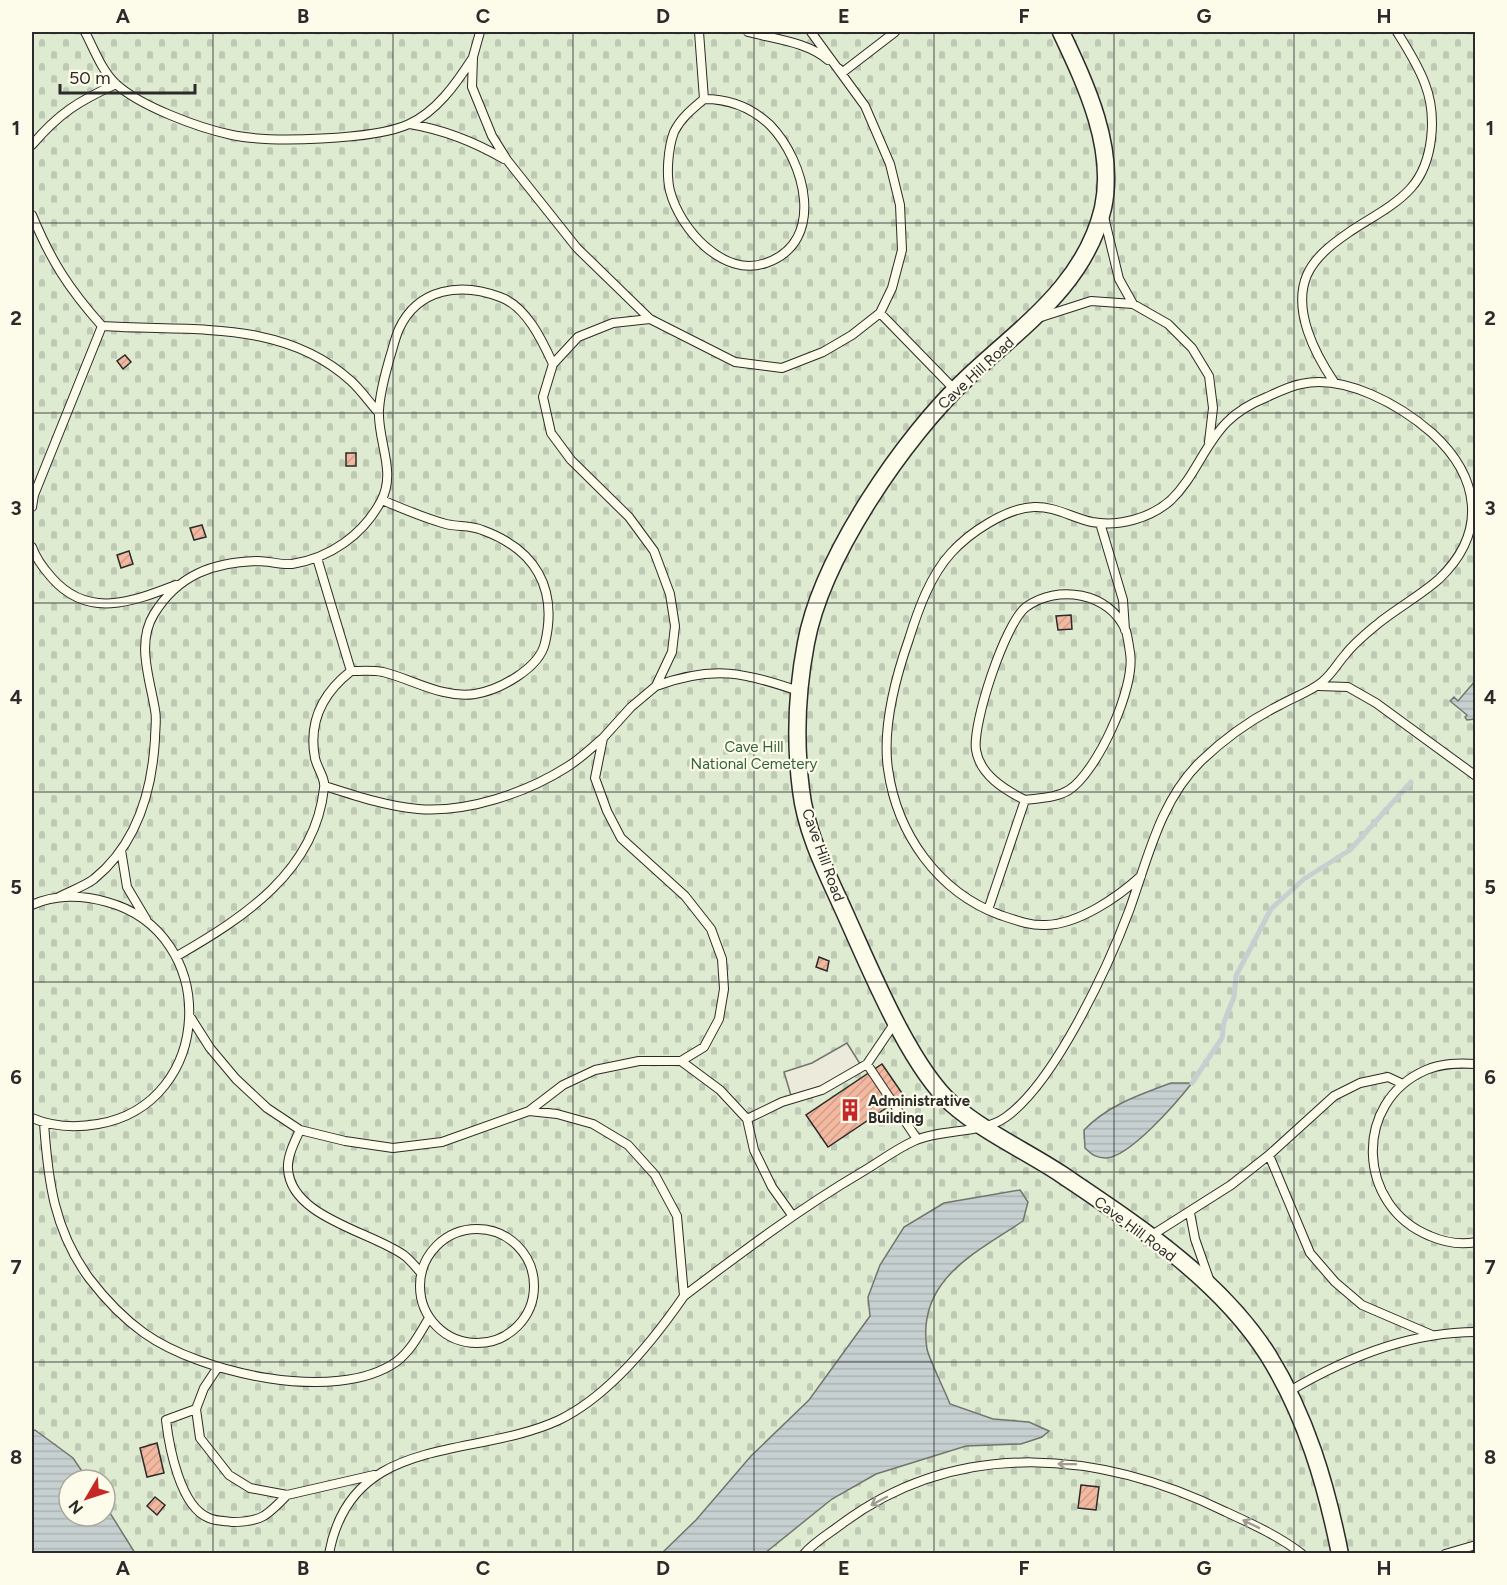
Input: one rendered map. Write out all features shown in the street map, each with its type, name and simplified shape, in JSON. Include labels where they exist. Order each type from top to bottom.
[{"type":"street","name":"Cave Hill Road","points":[[1061,32],[1092,105],[1102,142],[1106,176],[1103,208],[1088,249],[1064,286],[1035,319],[941,403],[886,477],[828,575],[806,643],[798,730],[801,794],[811,829],[830,878],[896,1021],[939,1091],[956,1107],[1060,1174],[1149,1237],[1214,1291],[1266,1353],[1288,1392],[1323,1475],[1340,1554]]},
{"type":"lane","points":[[85,32],[103,66],[116,84],[152,106],[190,124],[233,136],[330,137],[375,134],[410,124],[453,88],[473,57]]},
{"type":"lane","points":[[480,32],[473,57],[472,87],[492,136],[507,160],[577,248],[650,319],[735,362],[782,368],[833,346],[852,335],[880,313],[892,288],[902,250],[900,205],[891,164],[865,106],[843,72],[811,32]]},
{"type":"lane","points":[[699,32],[704,99]]},
{"type":"lane","points":[[748,32],[820,53],[843,72]]},
{"type":"lane","points":[[843,72],[895,32]]},
{"type":"lane","points":[[1334,382],[1318,359],[1308,329],[1303,303],[1306,276],[1321,253],[1411,188],[1424,165],[1431,141],[1432,115],[1426,84],[1397,32]]},
{"type":"lane","points":[[32,145],[57,116],[85,98],[116,84]]},
{"type":"lane","points":[[704,99],[724,99],[746,108],[770,125],[788,150],[799,175],[805,200],[804,224],[790,249],[766,263],[741,267],[716,255],[699,240],[680,216],[670,190],[669,159],[674,134],[686,114],[704,99]]},
{"type":"lane","points":[[410,124],[441,130],[474,141],[507,160]]},
{"type":"lane","points":[[1103,208],[1119,279],[1133,304]]},
{"type":"lane","points":[[32,215],[48,254],[72,292],[102,326],[224,330],[268,336],[316,356],[351,381],[378,412]]},
{"type":"lane","points":[[32,547],[43,567],[62,589],[87,603],[116,602],[144,597],[178,584],[206,569],[231,564],[259,561],[290,564],[317,558],[343,545],[366,523],[382,500],[388,474],[378,412],[382,383],[399,329],[415,306],[436,295],[458,288],[481,290],[508,300],[543,342],[553,364]]},
{"type":"lane","points":[[1035,319],[1090,301],[1133,304],[1168,324],[1192,348],[1209,376],[1213,408],[1209,443]]},
{"type":"lane","points":[[880,313],[955,390]]},
{"type":"lane","points":[[650,319],[613,323],[578,337],[553,364],[543,397],[551,433],[571,460],[629,517],[654,551],[670,594],[675,626],[672,652],[656,686]]},
{"type":"lane","points":[[32,507],[34,495],[102,326]]},
{"type":"lane","points":[[218,1367],[204,1388],[196,1409],[200,1438],[229,1475],[250,1488],[287,1495],[374,1475],[452,1446],[514,1435],[560,1419],[603,1389],[642,1353],[684,1296],[792,1215],[917,1139],[1004,1120],[1027,1096],[1053,1061],[1100,983],[1141,876],[1165,812],[1180,785],[1202,760],[1263,714],[1318,686],[1365,634],[1441,578],[1458,554],[1475,520],[1472,494],[1458,462],[1435,435],[1408,414],[1368,394],[1334,382],[1302,383],[1243,408],[1209,443],[1193,474],[1169,502],[1145,517],[1115,523],[1100,523],[1032,507],[1003,516],[977,532],[950,554],[934,577],[907,645],[897,681],[885,745],[888,774],[897,807],[913,843],[934,872],[965,898],[988,910],[1041,926],[1064,923],[1085,915],[1123,892],[1141,876]]},
{"type":"lane","points":[[177,956],[254,907],[284,877],[308,845],[325,786],[315,759],[314,729],[320,705],[332,686],[351,671],[382,672],[439,690],[473,694],[500,687],[525,671],[544,647],[550,622],[549,594],[535,566],[510,543],[480,529],[448,524],[382,500]]},
{"type":"lane","points":[[1100,523],[1123,600],[1125,630],[1131,659],[1128,691],[1098,753],[1083,778],[1068,791],[1048,798],[1025,800],[1004,790],[989,776],[976,751],[978,718],[1007,633],[1024,608],[1053,593],[1082,594],[1106,607],[1125,630]]},
{"type":"lane","points":[[317,558],[351,671]]},
{"type":"lane","points":[[32,905],[59,897],[93,879],[122,850],[150,789],[156,713],[145,653],[148,624],[161,603],[178,584]]},
{"type":"lane","points":[[325,786],[386,804],[421,809],[458,806],[495,799],[536,783],[568,767],[603,738],[632,707],[656,686],[681,677],[714,672],[742,674],[801,692]]},
{"type":"lane","points":[[1318,686],[1348,687],[1376,702],[1476,776]]},
{"type":"lane","points":[[191,1018],[210,1048],[236,1079],[267,1108],[300,1130],[345,1141],[393,1148],[442,1142],[529,1110],[563,1085],[595,1071],[639,1061],[681,1061],[704,1047],[719,1019],[724,989],[722,959],[711,929],[685,896],[621,838],[611,820],[596,778],[603,738]]},
{"type":"lane","points":[[988,910],[1025,800]]},
{"type":"lane","points":[[122,850],[127,887],[146,921]]},
{"type":"lane","points":[[32,1118],[44,1123],[79,1127],[112,1122],[143,1106],[168,1082],[184,1052],[191,1018],[188,986],[177,956],[163,937],[146,921],[120,905],[90,897],[59,897]]},
{"type":"lane","points":[[747,1119],[782,1102],[822,1090],[867,1064],[896,1021]]},
{"type":"lane","points":[[681,1061],[720,1090],[747,1119],[754,1150],[772,1187],[792,1215]]},
{"type":"lane","points":[[1476,1064],[1452,1063],[1425,1070],[1403,1084],[1384,1106],[1374,1132],[1372,1161],[1379,1188],[1395,1212],[1417,1231],[1443,1241],[1476,1242]]},
{"type":"lane","points":[[867,1064],[917,1139]]},
{"type":"lane","points":[[1149,1237],[1190,1213],[1269,1155],[1334,1095],[1359,1083],[1388,1077],[1403,1084]]},
{"type":"lane","points":[[529,1110],[557,1114],[593,1125],[628,1144],[655,1175],[677,1216],[684,1296]]},
{"type":"lane","points":[[44,1123],[47,1169],[54,1210],[70,1246],[89,1277],[115,1308],[146,1334],[218,1367],[268,1377],[318,1382],[360,1379],[396,1362],[413,1344],[429,1318]]},
{"type":"lane","points":[[300,1130],[288,1167],[291,1182],[302,1198],[337,1223],[405,1256],[421,1273]]},
{"type":"lane","points":[[1269,1155],[1310,1252],[1335,1282],[1362,1305],[1432,1335]]},
{"type":"lane","points":[[1190,1213],[1195,1239],[1214,1291]]},
{"type":"lane","points":[[478,1229],[498,1233],[514,1243],[527,1258],[533,1276],[533,1296],[527,1314],[515,1329],[498,1340],[479,1344],[460,1341],[443,1333],[429,1318],[422,1304],[421,1273],[429,1255],[442,1241],[459,1232],[478,1229]]},
{"type":"lane","points":[[1288,1392],[1342,1361],[1432,1335],[1476,1332]]},
{"type":"lane","points":[[196,1409],[165,1420],[168,1446],[185,1493],[195,1508],[208,1518],[252,1522],[268,1516],[287,1495]]},
{"type":"lane","points":[[804,1554],[857,1513],[901,1489],[995,1462],[1078,1464],[1120,1472],[1208,1503],[1269,1533],[1302,1554]]},
{"type":"lane","points":[[328,1554],[333,1531],[351,1496],[374,1475]]},
{"type":"lane","points":[[1445,1554],[1476,1545]]},
{"type":"green space","name":"Cave Hill National Cemetery","points":[[32,32],[1475,32],[1475,1553],[32,1554]]},
{"type":"shaded area","points":[[1475,681],[1475,719],[1467,720],[1465,717],[1467,715],[1450,701],[1454,697],[1458,701]]},
{"type":"shaded area","points":[[847,1043],[862,1067],[822,1090],[792,1099],[784,1072],[812,1063]]},
{"type":"shaded area","points":[[1171,1083],[1192,1083],[1176,1103],[1127,1149],[1106,1158],[1095,1156],[1085,1148],[1084,1130],[1093,1121],[1124,1102]]},
{"type":"shaded area","points":[[1020,1190],[1028,1202],[1023,1221],[969,1257],[940,1287],[931,1304],[926,1325],[927,1349],[950,1404],[993,1419],[1029,1422],[1049,1431],[1042,1437],[1021,1444],[966,1446],[876,1474],[832,1499],[765,1553],[662,1553],[696,1520],[751,1456],[809,1400],[870,1316],[868,1297],[880,1265],[904,1227],[944,1203]]},
{"type":"shaded area","points":[[35,1430],[73,1458],[80,1468],[57,1468],[57,1528],[117,1528],[117,1524],[135,1553],[32,1553],[32,1431]]},
{"type":"building","points":[[125,355],[131,362],[123,369],[117,361]]},
{"type":"building","points":[[346,453],[356,453],[356,466],[346,466]]},
{"type":"building","points":[[202,525],[206,537],[194,540],[190,528]]},
{"type":"building","points":[[129,551],[133,564],[121,568],[117,555]]},
{"type":"building","points":[[1071,615],[1072,629],[1058,630],[1056,616]]},
{"type":"building","points":[[819,957],[829,961],[827,971],[816,967]]},
{"type":"building","name":"Administrative Building","points":[[882,1064],[904,1096],[828,1147],[806,1115]]},
{"type":"building","points":[[157,1443],[164,1473],[147,1477],[140,1448]]},
{"type":"building","points":[[1081,1485],[1099,1487],[1096,1510],[1078,1508]]},
{"type":"building","points":[[155,1497],[165,1505],[157,1515],[147,1506]]},
{"type":"waterway","points":[[1192,1083],[1222,1038],[1224,1022],[1234,997],[1236,976],[1271,909],[1304,879],[1350,850],[1411,782]]},
{"type":"place","name":"Administrative Building","points":[[850,1110]]}]
